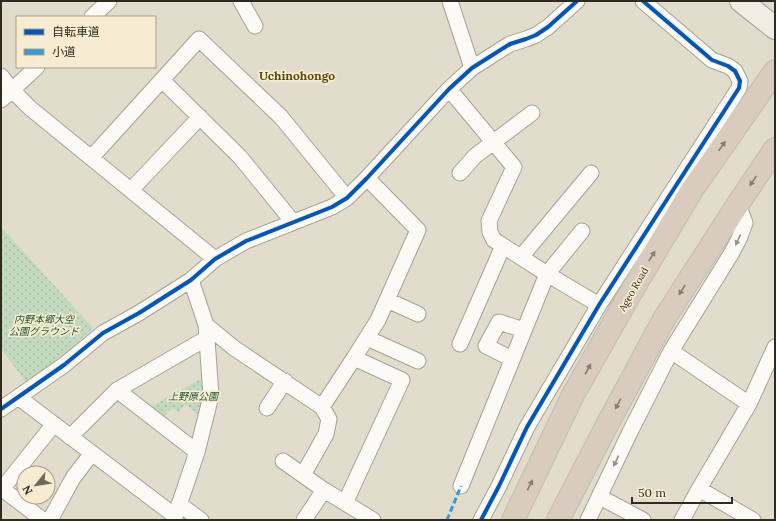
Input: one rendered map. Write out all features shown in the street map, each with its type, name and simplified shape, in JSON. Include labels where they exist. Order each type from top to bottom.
[{"type":"highway","name":"Ageo Road","points":[[513,520],[573,395],[630,294],[692,190],[775,70]]},
{"type":"highway","points":[[558,520],[664,319],[775,149]]},
{"type":"street","points":[[93,16],[109,1]]},
{"type":"street","points":[[241,1],[255,26]]},
{"type":"street","points":[[450,1],[472,68]]},
{"type":"street","points":[[1,409],[64,365],[103,333],[139,313],[190,280],[215,260],[246,241],[332,207],[347,198],[449,89],[472,68],[510,44],[531,37],[548,27],[577,1]]},
{"type":"street","points":[[481,520],[527,427],[599,306],[739,88],[740,81],[735,71],[728,66],[712,60],[643,1]]},
{"type":"street","points":[[741,1],[775,28]]},
{"type":"street","points":[[92,158],[199,39],[281,117],[347,198]]},
{"type":"street","points":[[1,100],[36,68]]},
{"type":"street","points":[[1,76],[12,90],[30,108],[215,260]]},
{"type":"street","points":[[162,80],[240,157],[293,222]]},
{"type":"street","points":[[449,89],[514,168],[489,221],[490,232],[494,240],[599,306]]},
{"type":"street","points":[[460,173],[475,156],[532,113]]},
{"type":"street","points":[[131,190],[200,117]]},
{"type":"street","points":[[521,257],[591,172]]},
{"type":"street","points":[[322,407],[378,320],[418,230],[367,178]]},
{"type":"street","points":[[655,218],[692,190]]},
{"type":"street","points":[[588,520],[671,351],[739,239],[745,222],[738,204]]},
{"type":"street","points":[[461,486],[547,274],[582,231]]},
{"type":"street","points":[[460,344],[503,246]]},
{"type":"street","points":[[176,513],[197,452],[211,396],[206,331],[190,280]]},
{"type":"street","points":[[387,300],[418,314]]},
{"type":"street","points":[[512,359],[486,346],[498,322],[524,330]]},
{"type":"street","points":[[206,331],[285,381],[322,407],[328,419],[326,434],[303,474]]},
{"type":"street","points":[[70,437],[117,390],[206,331]]},
{"type":"street","points":[[366,338],[418,361]]},
{"type":"street","points":[[682,520],[749,404],[775,347]]},
{"type":"street","points":[[671,351],[749,404]]},
{"type":"street","points":[[345,503],[402,380],[354,358]]},
{"type":"street","points":[[267,408],[285,381]]},
{"type":"street","points":[[117,390],[197,452]]},
{"type":"street","points":[[18,397],[70,437],[176,513],[200,520]]},
{"type":"street","points":[[43,520],[2,489],[54,424]]},
{"type":"street","points":[[50,520],[73,478],[92,453]]},
{"type":"street","points":[[283,461],[324,490],[373,520]]},
{"type":"street","points":[[699,489],[753,520]]},
{"type":"street","points":[[304,520],[324,490]]},
{"type":"street","points":[[600,497],[643,520]]},
{"type":"green space","name":"内野本郷大空 公園グラウンド","points":[[1,227],[93,328],[61,358],[26,382],[1,349]]},
{"type":"green space","name":"上野原公園","points":[[203,378],[204,392],[200,416],[185,404],[179,412],[172,408],[161,419],[148,408]]},
{"type":"marked path","points":[[447,520],[461,486]]},
{"type":"cycle path","points":[[1,409],[64,365],[103,333],[139,313],[191,280],[215,259],[246,241],[332,207],[347,198],[449,89],[472,68],[510,44],[536,35],[548,27],[577,1]]},
{"type":"cycle path","points":[[481,520],[527,427],[599,305],[739,88],[740,81],[735,71],[728,66],[712,60],[643,1]]},
{"type":"district","name":"Uchinohongo","points":[[297,76]]}]
